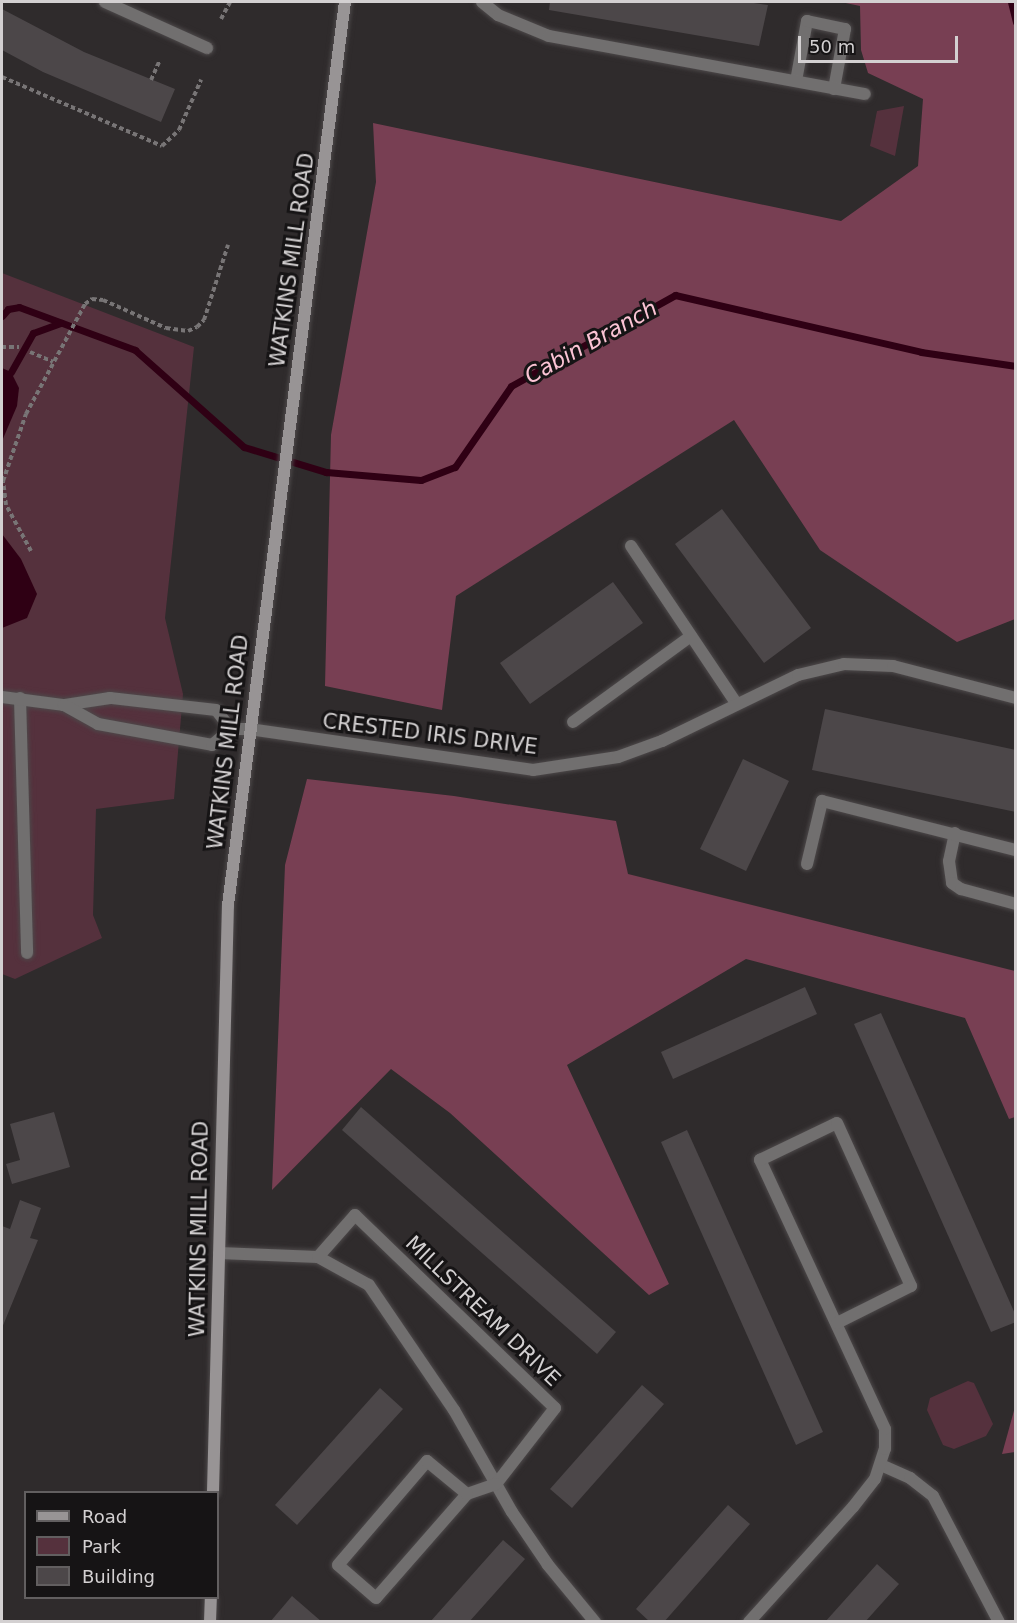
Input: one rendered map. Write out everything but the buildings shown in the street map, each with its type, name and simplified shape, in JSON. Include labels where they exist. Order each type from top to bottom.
[{"type":"street","points":[[105,2],[207,48]]},
{"type":"street","name":"WATKINS MILL ROAD","points":[[213,1491],[225,956],[249,729],[345,2]]},
{"type":"street","points":[[482,2],[498,15],[549,36],[865,94]]},
{"type":"street","points":[[796,81],[807,21],[845,28],[834,89]]},
{"type":"street","points":[[631,546],[736,703]]},
{"type":"street","points":[[573,722],[691,636]]},
{"type":"street","name":"CRESTED IRIS DRIVE","points":[[231,729],[249,729],[533,770],[618,757],[662,741],[736,703],[798,675],[844,664],[870,663],[1016,698]]},
{"type":"street","points":[[2,697],[64,705],[110,698],[216,710],[231,729],[212,745],[98,724],[64,705]]},
{"type":"street","points":[[20,698],[27,953]]},
{"type":"street","points":[[807,864],[822,801],[1016,850]]},
{"type":"street","points":[[955,833],[949,861],[952,883],[1016,904]]},
{"type":"street","points":[[749,1622],[854,1507],[881,1465],[885,1430],[760,1160],[837,1123],[911,1286],[837,1323]]},
{"type":"street","name":"MILLSTREAM DRIVE","points":[[318,1257],[355,1215],[555,1408],[496,1484]]},
{"type":"street","points":[[219,1253],[318,1257],[369,1285],[454,1410],[496,1484],[548,1565],[595,1622]]},
{"type":"street","points":[[467,1494],[427,1461],[338,1565],[376,1598],[467,1494],[496,1484]]},
{"type":"street","points":[[881,1465],[910,1478],[933,1496],[999,1622]]},
{"type":"street","points":[[210,1622],[211,1599]]},
{"type":"path","points":[[221,19],[230,2]]},
{"type":"path","points":[[152,80],[159,62]]},
{"type":"path","points":[[2,77],[162,146],[179,130],[201,80]]},
{"type":"path","points":[[31,551],[6,505],[3,482],[22,423],[77,318],[92,299],[103,300],[166,328],[188,331],[197,327],[204,320],[228,245]]},
{"type":"path","points":[[2,347],[19,347]]},
{"type":"path","points":[[30,352],[53,362]]},
{"type":"green space","points":[[904,106],[895,156],[870,146],[877,111]]},
{"type":"green space","points":[[2,273],[194,347],[165,618],[183,694],[174,799],[96,809],[93,915],[102,938],[15,979],[2,974]]},
{"type":"green space","points":[[968,1381],[974,1383],[993,1424],[986,1436],[954,1449],[943,1445],[927,1410],[930,1398]]},
{"type":"shaded area","points":[[841,2],[1015,2],[1015,619],[957,642],[820,550],[734,420],[456,596],[442,710],[325,686],[331,435],[376,182],[373,123],[841,221],[918,166],[923,99],[868,73],[861,50],[860,6]]},
{"type":"shaded area","points":[[2,368],[11,372],[19,388],[17,406],[2,441]]},
{"type":"shaded area","points":[[2,534],[21,559],[37,594],[27,618],[2,628]]},
{"type":"shaded area","points":[[307,779],[454,796],[616,821],[628,874],[1015,971],[1015,1117],[1009,1119],[965,1018],[746,959],[567,1065],[669,1284],[649,1295],[450,1113],[391,1069],[272,1190],[285,865]]},
{"type":"shaded area","points":[[1015,1407],[1015,1452],[1002,1454]]},
{"type":"waterway","points":[[1011,2],[1016,22]]},
{"type":"waterway","name":"Cabin Branch","points":[[2,316],[8,309],[19,307],[135,350],[244,447],[326,472],[421,480],[455,467],[511,386],[675,295],[921,352],[1016,366]]},
{"type":"waterway","points":[[11,372],[33,333],[61,323]]}]
